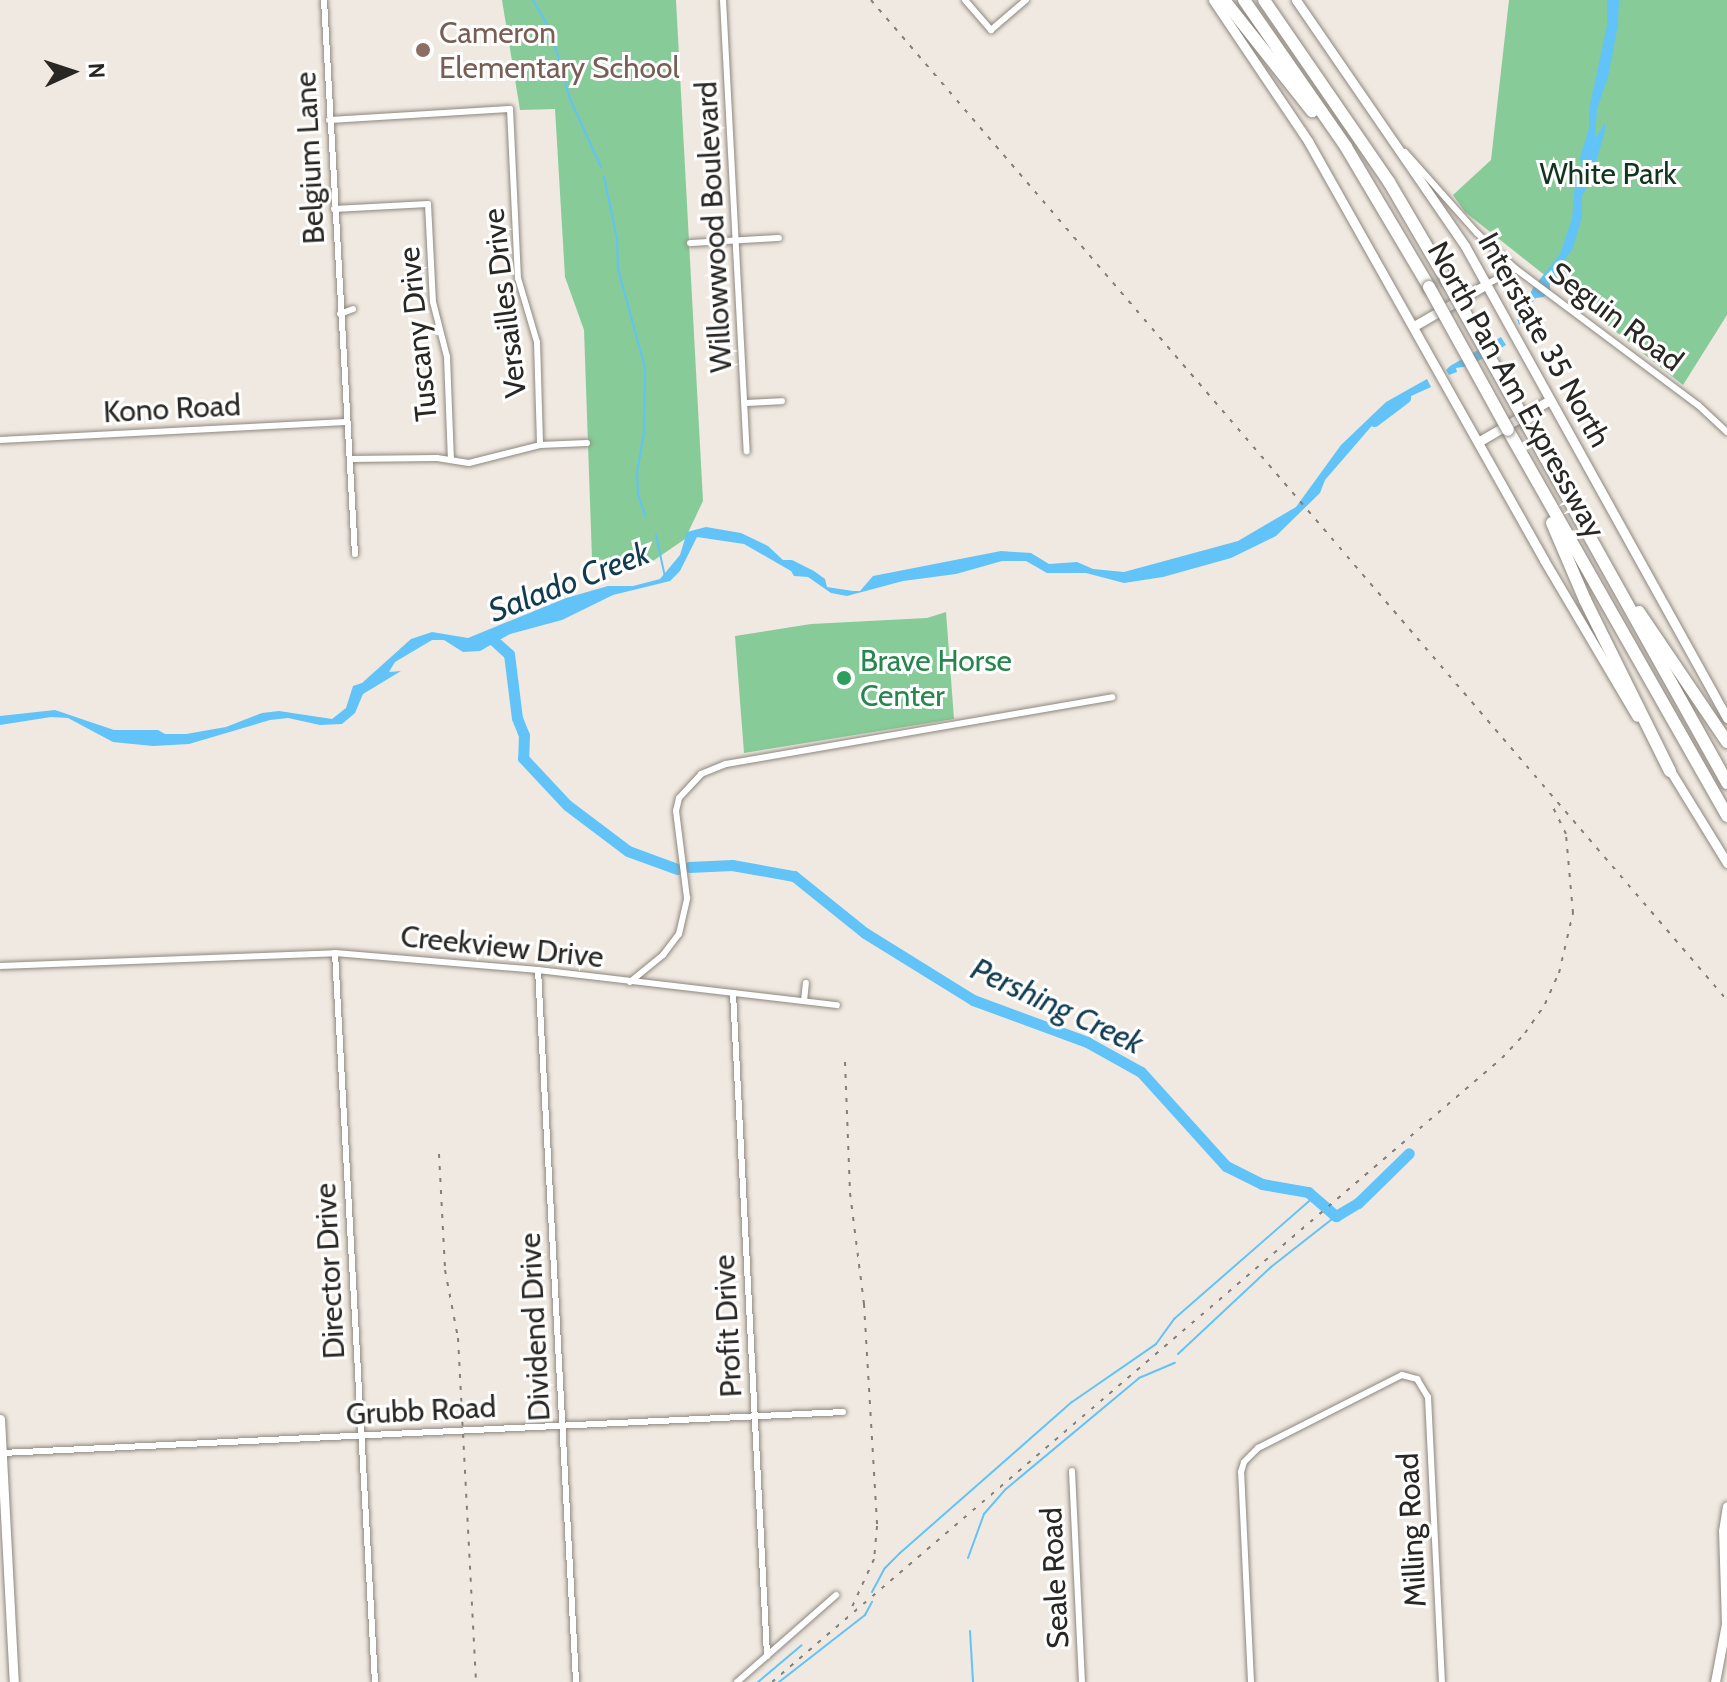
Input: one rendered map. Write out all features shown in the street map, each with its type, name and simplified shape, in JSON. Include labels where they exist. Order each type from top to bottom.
[{"type":"highway","points":[[1224,0],[1373,190]]},
{"type":"highway","name":"North Pan Am Expressway","points":[[1244,0],[1373,190],[1727,816]]},
{"type":"highway","name":"North Pan Am Expressway","points":[[1264,0],[1389,182],[1727,783]]},
{"type":"highway","points":[[1273,0],[1311,67]]},
{"type":"highway","points":[[1526,461],[1591,612],[1670,771]]},
{"type":"highway","points":[[1614,581],[1638,611],[1727,742]]},
{"type":"main road","points":[[1213,0],[1308,141],[1478,442],[1727,863]]},
{"type":"main road","name":"Interstate 35 North","points":[[1296,0],[1433,196],[1487,284],[1727,718]]},
{"type":"main road","points":[[1414,326],[1487,284]]},
{"type":"main road","points":[[1478,442],[1550,400]]},
{"type":"main road","points":[[0,1419],[4,1578],[14,1682]]},
{"type":"main road","points":[[1715,1682],[1726,1624],[1723,1531],[1727,1506]]},
{"type":"street","name":"Belgium Lane","points":[[324,0],[355,554]]},
{"type":"street","name":"Willowwood Boulevard","points":[[723,0],[747,451]]},
{"type":"street","points":[[965,0],[991,30],[1026,0]]},
{"type":"street","name":"Versailles Drive","points":[[329,120],[510,109],[518,278],[537,342],[540,445]]},
{"type":"street","name":"Seguin Road","points":[[1387,132],[1477,233],[1516,269],[1698,405],[1727,432]]},
{"type":"street","name":"Tuscany Drive","points":[[334,209],[428,204],[433,302],[447,357],[451,460]]},
{"type":"street","points":[[690,243],[779,238]]},
{"type":"street","name":"Seguin Road","points":[[1487,284],[1516,269]]},
{"type":"street","points":[[340,314],[353,309]]},
{"type":"street","points":[[745,403],[782,401]]},
{"type":"street","name":"Kono Road","points":[[0,440],[346,422]]},
{"type":"street","points":[[350,459],[479,462],[540,445],[587,443]]},
{"type":"street","name":"Creekview Drive","points":[[0,966],[335,953],[538,970],[630,982],[663,955],[679,934],[687,898],[676,811],[679,798],[701,774],[726,764],[1112,697]]},
{"type":"street","name":"Director Drive","points":[[335,953],[375,1682]]},
{"type":"street","name":"Dividend Drive","points":[[538,970],[576,1682]]},
{"type":"street","points":[[630,982],[837,1005]]},
{"type":"street","points":[[804,1001],[806,983]]},
{"type":"street","name":"Profit Drive","points":[[733,993],[767,1656]]},
{"type":"street","name":"Milling Road","points":[[1251,1682],[1241,1472],[1244,1462],[1258,1448],[1394,1377],[1417,1379],[1428,1397],[1442,1682]]},
{"type":"street","name":"Grubb Road","points":[[2,1453],[843,1412]]},
{"type":"street","name":"Seale Road","points":[[1072,1471],[1082,1682]]},
{"type":"street","points":[[737,1682],[836,1595]]},
{"type":"green space","points":[[502,0],[676,0],[703,501],[685,539],[650,563],[592,559],[584,330],[565,277],[555,109],[520,110]]},
{"type":"green space","name":"White Park","points":[[1509,0],[1727,0],[1727,315],[1683,385],[1465,212],[1453,195],[1491,160]]},
{"type":"green space","name":"Brave Horse Center","points":[[946,612],[954,719],[744,753],[735,636],[811,624],[927,618]]},
{"type":"water","points":[[1607,0],[1619,0],[1618,25],[1608,77],[1597,109],[1595,139],[1605,123],[1605,131],[1594,169],[1590,169],[1581,164],[1580,157],[1589,129],[1589,110],[1607,26]]},
{"type":"water","points":[[1575,182],[1585,182],[1588,186],[1582,196],[1582,216],[1573,248],[1550,282],[1550,290],[1544,297],[1536,298],[1529,306],[1533,312],[1519,325],[1517,319],[1533,288],[1560,254],[1572,219]]},
{"type":"water","points":[[1501,337],[1506,345],[1469,366],[1456,368],[1457,372],[1449,375],[1446,370],[1450,366]]},
{"type":"water","points":[[1427,379],[1431,387],[1389,406],[1325,480],[1320,493],[1276,536],[1231,558],[1163,577],[1124,583],[1086,573],[1047,573],[1026,561],[1002,561],[956,574],[903,581],[847,596],[831,593],[808,577],[794,576],[791,571],[744,544],[697,537],[680,571],[670,581],[613,595],[562,620],[510,634],[480,651],[463,652],[444,640],[432,640],[395,662],[389,672],[401,671],[363,694],[355,713],[342,724],[320,725],[288,718],[270,720],[189,744],[153,746],[113,742],[68,718],[51,717],[0,725],[0,716],[55,710],[114,730],[158,730],[165,734],[226,727],[262,713],[279,711],[332,719],[346,708],[353,686],[362,683],[411,639],[432,632],[468,638],[566,598],[608,586],[633,586],[660,579],[680,555],[687,532],[706,527],[741,533],[768,546],[783,560],[792,560],[814,571],[825,579],[827,587],[853,591],[860,591],[873,576],[1001,551],[1031,553],[1049,564],[1077,562],[1093,569],[1124,572],[1238,541],[1296,507],[1341,445],[1386,402]]},
{"type":"waterway","points":[[533,0],[551,31],[570,99],[601,167]]},
{"type":"waterway","points":[[604,177],[617,239],[618,269],[645,368],[644,432],[637,473],[638,494],[645,516]]},
{"type":"waterway","name":"Salado Creek","points":[[1374,421],[1405,398]]},
{"type":"waterway","points":[[656,535],[665,577]]},
{"type":"waterway","name":"Pershing Creek","points":[[491,638],[509,654],[517,718],[524,735],[523,758],[567,805],[628,851],[677,869]]},
{"type":"waterway","name":"Pershing Creek","points":[[689,867],[732,865],[794,876],[865,933],[973,1000],[1087,1042],[1141,1072],[1226,1166],[1262,1184],[1308,1192],[1336,1216],[1358,1203],[1409,1153]]},
{"type":"waterway","points":[[872,1592],[885,1568],[900,1553],[1072,1402],[1156,1344],[1174,1319],[1315,1196]]},
{"type":"waterway","points":[[1178,1354],[1271,1267],[1336,1216]]},
{"type":"waterway","points":[[968,1558],[984,1514],[1006,1489],[1139,1378],[1175,1363]]},
{"type":"waterway","points":[[779,1682],[865,1615],[872,1602]]},
{"type":"waterway","points":[[970,1631],[973,1682]]},
{"type":"waterway","points":[[758,1682],[802,1645]]},
{"type":"railway","points":[[871,0],[1727,1000]]},
{"type":"railway","points":[[772,1682],[1502,1058],[1525,1033],[1545,1004],[1559,973],[1573,913],[1566,834],[1552,805]]},
{"type":"railway","points":[[845,1062],[850,1193],[864,1304],[877,1526],[874,1559],[852,1607]]},
{"type":"railway","points":[[439,1154],[445,1270],[458,1338],[476,1682]]},
{"type":"place","name":"Cameron Elementary School","points":[[423,50]]},
{"type":"place","name":"Brave Horse Center","points":[[844,678]]}]
